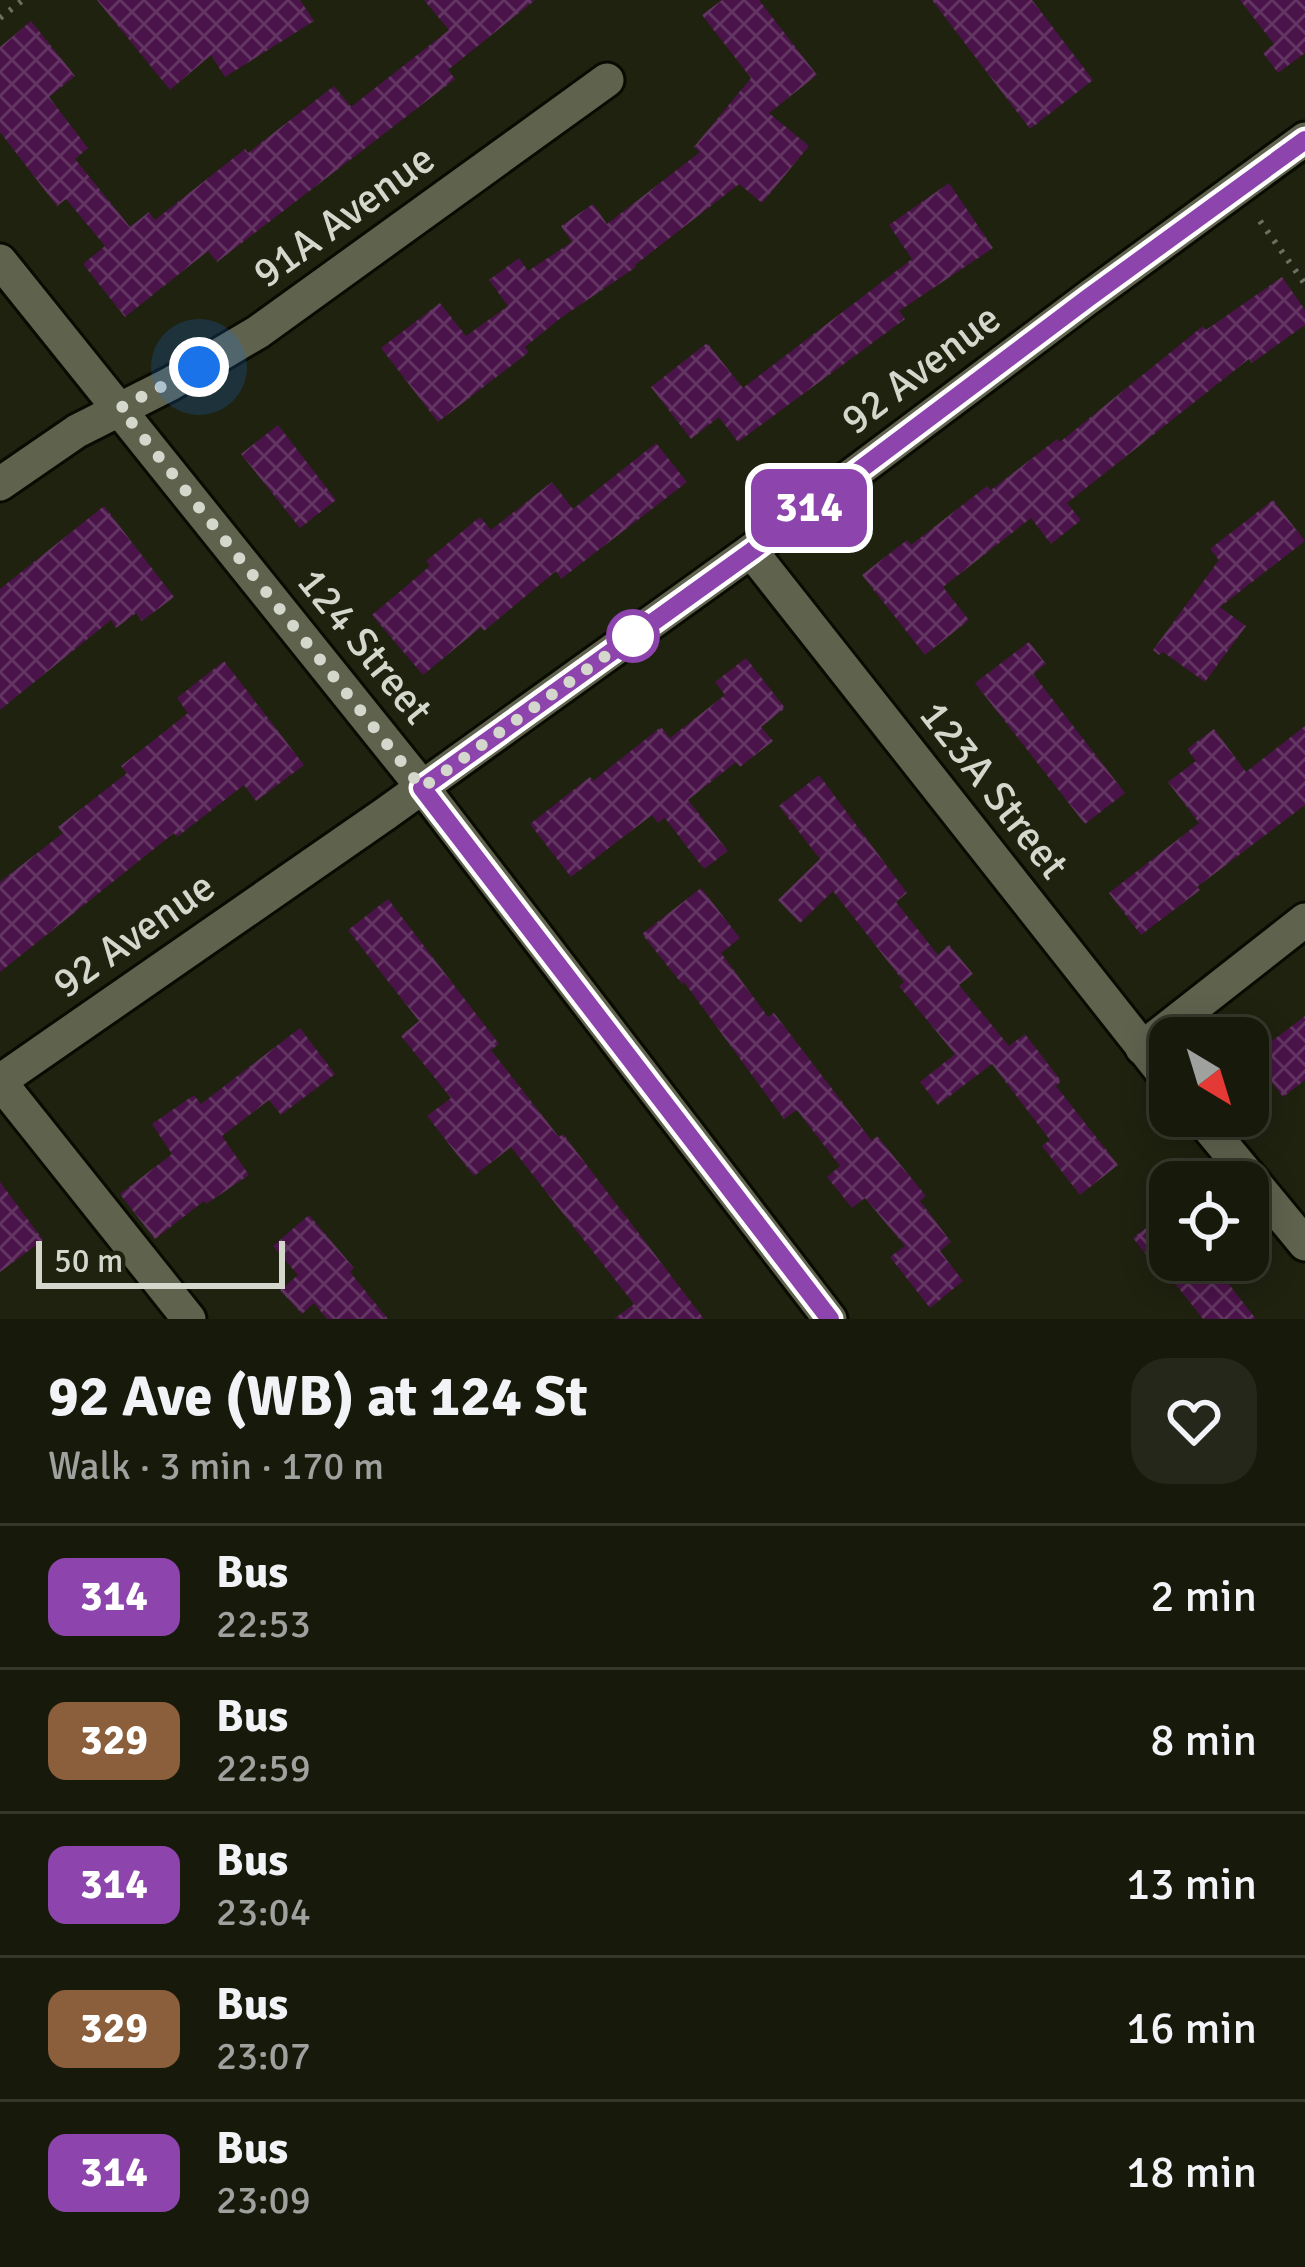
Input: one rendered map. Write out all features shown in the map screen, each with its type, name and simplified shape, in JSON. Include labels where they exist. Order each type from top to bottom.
[{"type":"street","name":"91A Avenue","points":[[0,484],[77,430],[170,384],[258,332],[607,80]]},
{"type":"street","name":"92 Avenue","points":[[0,1081],[422,788],[752,551],[1305,140]]},
{"type":"street","name":"124 Street","points":[[0,261],[422,788],[830,1319]]},
{"type":"street","name":"123A Street","points":[[752,551],[1149,1056]]},
{"type":"street","points":[[1142,1048],[1305,920]]},
{"type":"street","points":[[0,1081],[189,1319]]},
{"type":"street","points":[[1216,1137],[1305,1244]]},
{"type":"path","points":[[0,18],[23,0]]},
{"type":"path","points":[[1260,221],[1305,284]]},
{"type":"building","points":[[97,0],[300,0],[314,21],[225,77],[211,55],[170,90]]},
{"type":"building","points":[[424,0],[535,0],[448,70],[455,79],[217,262],[208,251],[125,317],[83,264],[105,246],[66,199],[57,206],[0,132],[0,47],[31,21],[75,76],[49,97],[88,148],[75,159],[130,227],[149,212],[155,220],[334,86],[351,107],[449,30]]},
{"type":"building","points":[[722,0],[759,0],[817,75],[769,113],[809,146],[762,203],[739,184],[636,267],[562,317],[525,347],[529,352],[438,422],[381,348],[440,303],[466,336],[508,306],[489,280],[519,258],[528,271],[572,242],[561,226],[593,204],[607,224],[700,152],[694,147],[751,78],[702,15]]},
{"type":"building","points":[[932,0],[1032,0],[1093,80],[1030,129]]},
{"type":"building","points":[[1240,0],[1305,0],[1305,53],[1278,73],[1263,53],[1274,44]]},
{"type":"building","points":[[949,183],[993,248],[899,311],[905,319],[738,442],[719,417],[691,439],[651,387],[707,343],[743,388],[912,259],[889,225]]},
{"type":"building","points":[[1282,277],[1305,310],[1305,325],[1252,363],[1249,359],[1067,503],[1081,520],[1051,544],[1031,518],[943,587],[969,620],[925,655],[862,575],[907,540],[911,545],[987,486],[991,490],[1057,439],[1060,442],[1203,326],[1206,330]]},
{"type":"building","points":[[278,425],[336,500],[300,528],[241,454]]},
{"type":"building","points":[[656,443],[687,482],[561,579],[556,571],[423,675],[372,615],[430,566],[426,561],[480,517],[491,530],[552,482],[573,509]]},
{"type":"building","points":[[1273,500],[1305,541],[1220,607],[1246,626],[1205,682],[1153,650],[1219,560],[1210,549]]},
{"type":"building","points":[[104,506],[174,597],[142,621],[136,613],[116,628],[111,620],[0,710],[0,589]]},
{"type":"building","points":[[1029,642],[1046,664],[1033,674],[1125,793],[1085,824],[975,683]]},
{"type":"building","points":[[746,658],[785,708],[761,727],[773,741],[740,767],[736,762],[688,800],[728,851],[704,869],[665,818],[658,823],[652,815],[571,877],[530,824],[661,727],[670,738],[725,695],[715,682]]},
{"type":"building","points":[[224,661],[304,765],[256,801],[244,785],[177,837],[174,833],[0,972],[0,882],[63,833],[58,827],[127,773],[121,766],[188,713],[177,698]]},
{"type":"building","points":[[1305,726],[1305,805],[1141,935],[1109,893],[1199,823],[1168,782],[1196,761],[1187,749],[1214,729],[1246,772]]},
{"type":"building","points":[[819,775],[907,893],[896,902],[938,955],[949,945],[973,974],[959,985],[1009,1046],[1025,1034],[1061,1081],[1056,1086],[1118,1165],[1080,1195],[1042,1146],[1050,1140],[992,1064],[938,1105],[920,1082],[955,1054],[899,986],[904,982],[833,891],[800,923],[778,900],[820,859],[779,806]]},
{"type":"building","points":[[701,888],[740,938],[721,953],[768,1017],[774,1013],[872,1141],[877,1136],[926,1196],[920,1201],[951,1242],[940,1251],[963,1281],[930,1308],[890,1257],[905,1246],[865,1198],[852,1208],[827,1177],[840,1166],[797,1110],[784,1119],[684,982],[642,934]]},
{"type":"building","points":[[388,899],[499,1044],[491,1050],[559,1137],[563,1134],[704,1319],[614,1319],[634,1304],[511,1147],[474,1176],[427,1116],[451,1098],[401,1036],[419,1021],[348,930]]},
{"type":"building","points":[[1305,1016],[1305,1080],[1283,1097],[1269,1078],[1269,1043]]},
{"type":"building","points":[[300,1028],[335,1074],[281,1115],[269,1100],[222,1136],[249,1175],[204,1201],[155,1239],[120,1194],[172,1154],[152,1124],[194,1095],[201,1104]]},
{"type":"building","points":[[0,1182],[43,1240],[0,1272]]},
{"type":"building","points":[[309,1215],[354,1268],[350,1272],[388,1319],[327,1319],[314,1303],[302,1314],[280,1290],[298,1275],[273,1246]]},
{"type":"building","points":[[1149,1225],[1149,1258],[1133,1238]]},
{"type":"building","points":[[1173,1281],[1226,1281],[1256,1319],[1203,1319]]},
{"type":"bus line","name":"314","points":[[830,1319],[422,788],[752,551],[1305,140]]},
{"type":"route","points":[[199,367],[120,408],[422,788],[643,629],[633,636]]}]
